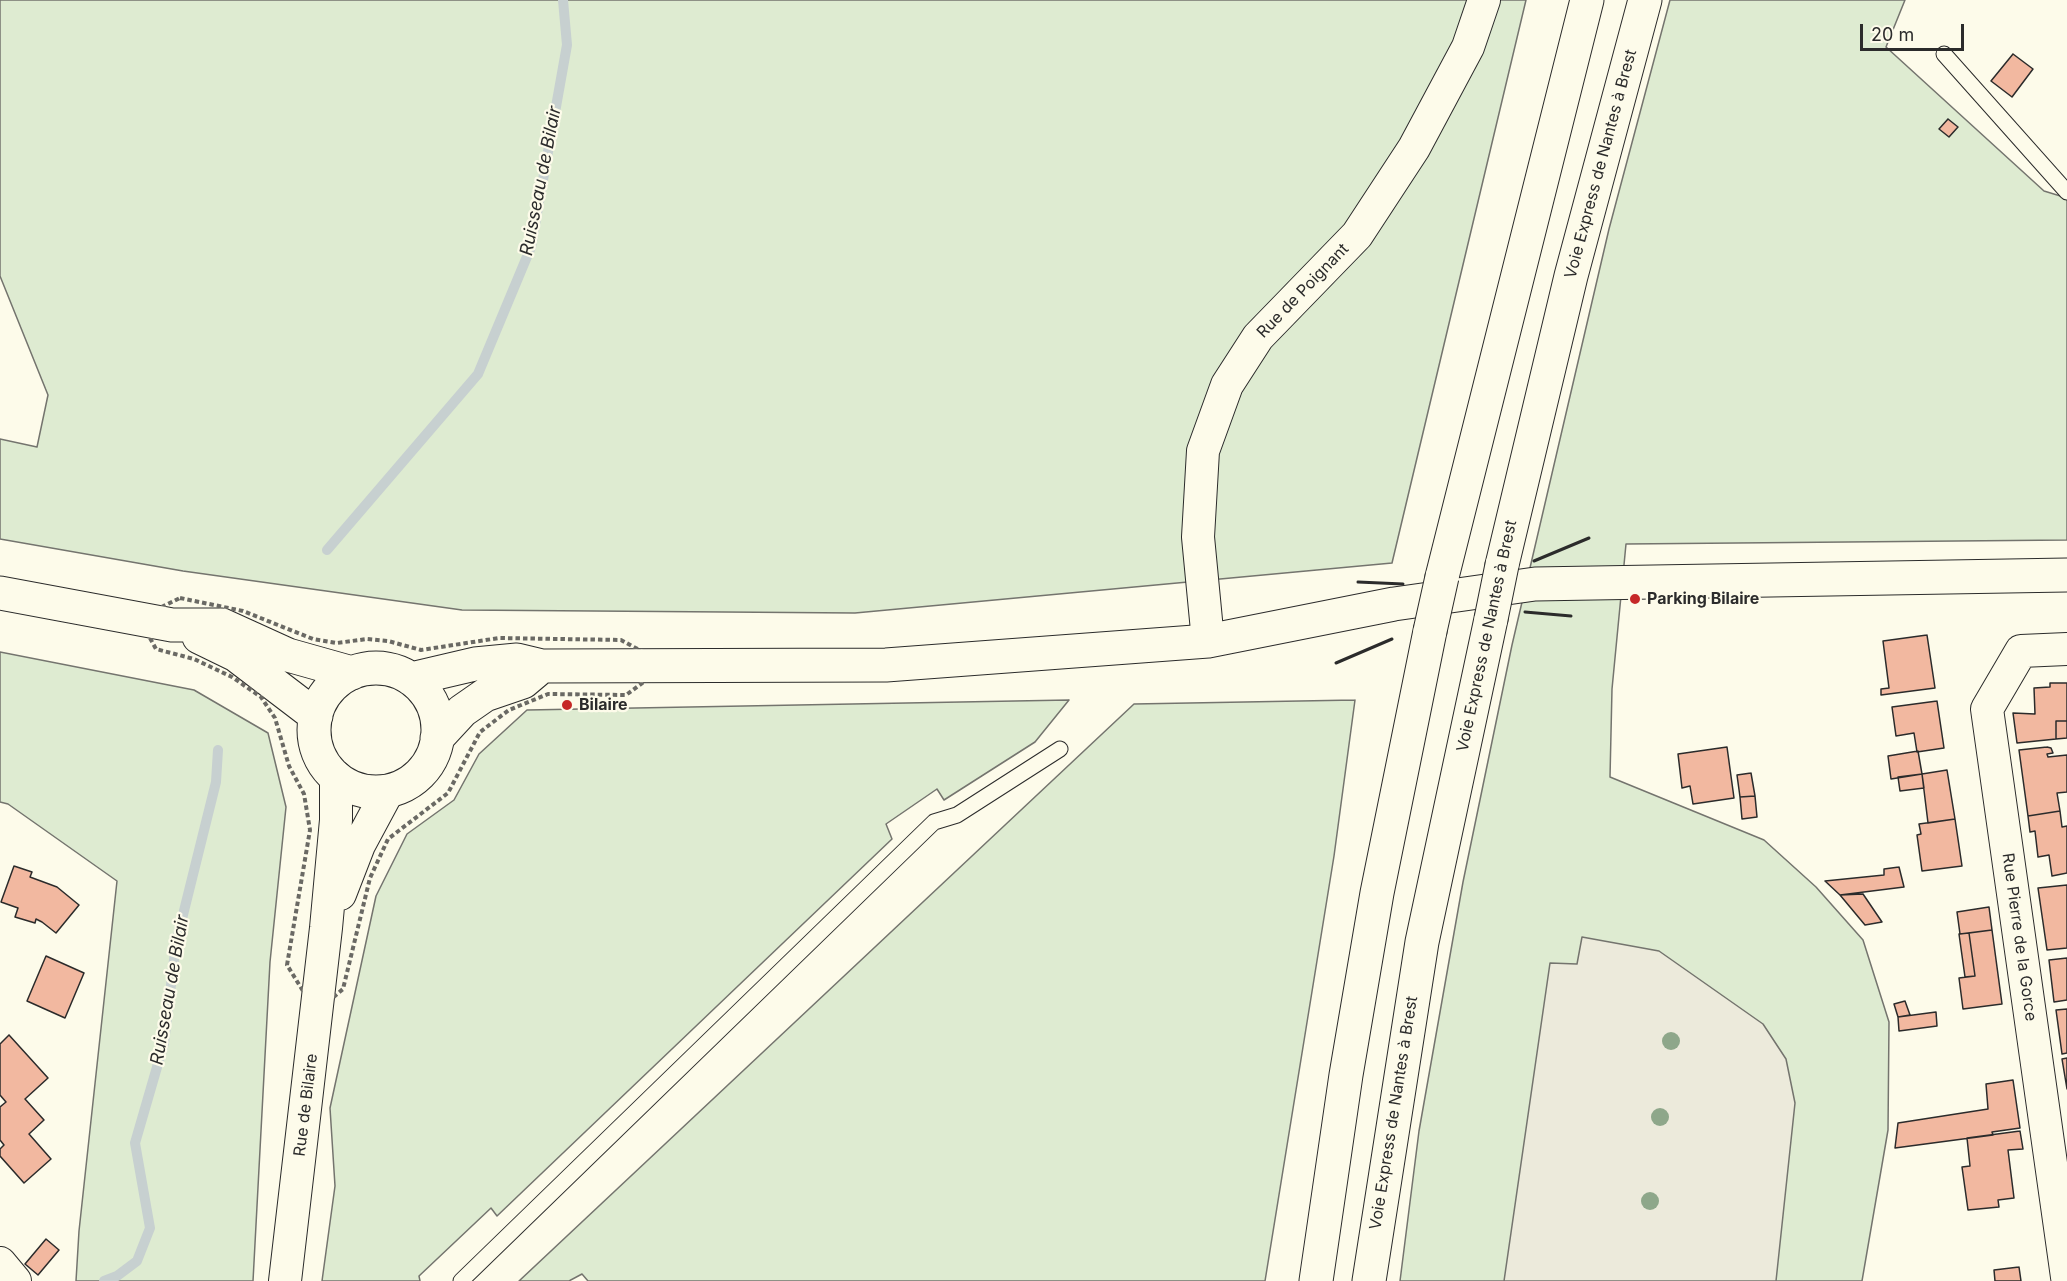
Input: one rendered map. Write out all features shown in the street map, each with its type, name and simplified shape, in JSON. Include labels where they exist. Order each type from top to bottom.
[{"type":"main road","points":[[1316,1281],[1346,1075],[1377,893],[1430,631],[1587,0]]},
{"type":"main road","name":"Voie Express de Nantes à Brest","points":[[1369,1281],[1422,942],[1502,565],[1570,276],[1645,0]]},
{"type":"main road","points":[[411,679],[475,664],[517,660],[542,666],[886,665],[1208,641],[1394,604],[1535,584],[2067,575]]},
{"type":"main road","points":[[0,593],[169,624],[222,625],[288,655],[352,673]]},
{"type":"main road","points":[[169,624],[236,655],[316,717]]},
{"type":"main road","points":[[437,738],[462,711],[485,695],[523,682],[542,666]]},
{"type":"main road","points":[[382,668],[411,679],[424,691],[433,705],[437,722],[437,738],[432,757],[421,773],[406,784],[388,791],[370,792],[352,787],[336,777],[325,765],[314,733],[316,717],[323,698],[336,683],[352,673],[382,668]]},
{"type":"street","name":"Rue de Poignant","points":[[1208,641],[1198,537],[1203,452],[1227,385],[1258,337],[1357,235],[1414,148],[1468,47],[1484,0]]},
{"type":"street","name":"Rue Pierre de la Gorce","points":[[2067,649],[2021,651],[1987,709],[2067,1277]]},
{"type":"street","name":"Rue de Bilaire","points":[[285,1281],[326,928],[336,820],[336,777]]},
{"type":"street","name":"Rue de Bilaire","points":[[326,928],[359,845],[388,791]]},
{"type":"street","points":[[0,1263],[15,1281]]},
{"type":"lane","points":[[1944,54],[2067,192]]},
{"type":"lane","points":[[461,1281],[934,822],[957,815],[1060,748]]},
{"type":"path","points":[[287,965],[310,830],[304,794],[289,766],[275,718],[261,697],[232,677],[194,659],[169,624],[243,611],[313,639],[337,643],[367,639],[388,641],[421,650],[499,638],[621,640]]},
{"type":"path","points":[[343,989],[370,878],[388,839],[448,793],[480,732],[494,719],[509,710],[548,694],[626,695]]},
{"type":"green space","points":[[0,0],[1526,0],[1392,563],[855,613],[462,610],[183,571],[0,539],[0,439],[37,447],[48,395],[0,276]]},
{"type":"green space","points":[[1670,0],[1905,0],[1886,47],[2044,191],[2067,198],[2067,540],[1626,544],[1612,689],[1610,777],[1764,840],[1816,887],[1863,940],[1889,1022],[1888,1130],[1862,1281],[1400,1281],[1419,1131],[1463,882],[1512,645],[1609,229]]},
{"type":"green space","points":[[0,652],[194,690],[268,733],[286,807],[270,962],[253,1281],[76,1281],[79,1231],[117,881],[8,804],[0,802]]},
{"type":"green space","points":[[1069,700],[1035,742],[944,800],[937,789],[886,824],[892,839],[497,1216],[491,1208],[419,1276],[420,1281],[322,1281],[335,1186],[330,1108],[376,896],[407,834],[454,800],[479,754],[527,710]]},
{"type":"green space","points":[[1355,700],[1334,856],[1265,1281],[588,1281],[582,1274],[569,1281],[519,1281],[1134,704]]},
{"type":"shaded area","points":[[1582,937],[1659,951],[1763,1024],[1786,1059],[1795,1103],[1776,1281],[1504,1281],[1550,963],[1577,964]]},
{"type":"building","points":[[2013,54],[2033,69],[2012,97],[1991,81]]},
{"type":"building","points":[[1948,119],[1958,127],[1949,137],[1939,129]]},
{"type":"building","points":[[1927,635],[1935,688],[1881,695],[1881,689],[1889,688],[1883,641]]},
{"type":"building","points":[[2050,683],[2067,683],[2067,721],[2056,721],[2056,739],[2017,743],[2013,713],[2035,714],[2034,688],[2050,687]]},
{"type":"building","points":[[1937,701],[1944,748],[1917,752],[1914,733],[1896,736],[1892,707]]},
{"type":"building","points":[[2056,721],[2067,721],[2067,738],[2056,739]]},
{"type":"building","points":[[1727,747],[1734,798],[1693,804],[1690,786],[1682,788],[1678,754]]},
{"type":"building","points":[[2051,748],[2053,753],[2047,754],[2048,757],[2067,755],[2067,792],[2057,793],[2060,811],[2028,816],[2019,750]]},
{"type":"building","points":[[1918,751],[1922,774],[1891,779],[1888,756]]},
{"type":"building","points":[[1947,770],[1955,819],[1928,823],[1922,774]]},
{"type":"building","points":[[1751,773],[1755,796],[1740,797],[1737,775]]},
{"type":"building","points":[[1922,774],[1924,788],[1900,791],[1898,777]]},
{"type":"building","points":[[1755,796],[1757,817],[1742,819],[1740,797]]},
{"type":"building","points":[[2060,811],[2062,827],[2067,826],[2067,873],[2052,876],[2049,855],[2038,857],[2035,831],[2030,832],[2028,816]]},
{"type":"building","points":[[1955,819],[1962,866],[1922,871],[1917,835],[1921,834],[1919,824]]},
{"type":"building","points":[[14,866],[32,872],[30,877],[57,887],[79,905],[56,933],[36,919],[35,923],[15,917],[18,908],[1,902]]},
{"type":"building","points":[[1899,867],[1904,887],[1840,895],[1825,881],[1884,875],[1884,869]]},
{"type":"building","points":[[2067,885],[2067,948],[2047,950],[2038,888]]},
{"type":"building","points":[[1863,894],[1882,922],[1865,925],[1840,895]]},
{"type":"building","points":[[1989,907],[1992,930],[1960,934],[1957,912]]},
{"type":"building","points":[[1992,930],[2002,1004],[1963,1009],[1959,978],[1975,976],[1969,933]]},
{"type":"building","points":[[1969,933],[1975,976],[1965,977],[1959,934]]},
{"type":"building","points":[[46,956],[84,973],[65,1018],[27,1001]]},
{"type":"building","points":[[2067,958],[2067,1000],[2054,1002],[2049,960]]},
{"type":"building","points":[[1905,1001],[1910,1015],[1898,1017],[1894,1004]]},
{"type":"building","points":[[2067,1009],[2067,1053],[2062,1054],[2056,1010]]},
{"type":"building","points":[[1936,1012],[1937,1026],[1899,1031],[1898,1017]]},
{"type":"building","points":[[9,1035],[48,1078],[25,1099],[44,1120],[29,1134],[51,1159],[24,1183],[0,1156],[0,1149],[4,1145],[0,1140],[0,1107],[6,1102],[0,1095],[0,1044]]},
{"type":"building","points":[[2067,1058],[2067,1089],[2062,1059]]},
{"type":"building","points":[[2013,1080],[2020,1128],[1992,1132],[1993,1135],[1895,1148],[1898,1123],[1988,1109],[1986,1084]]},
{"type":"building","points":[[2020,1131],[2023,1149],[2008,1150],[2014,1198],[1998,1200],[1999,1207],[1968,1210],[1962,1167],[1970,1166],[1967,1138]]},
{"type":"building","points":[[46,1239],[59,1250],[38,1275],[25,1264]]},
{"type":"building","points":[[2019,1267],[2021,1281],[1995,1281],[1994,1270]]},
{"type":"waterway","name":"Ruisseau de Bilair","points":[[327,550],[478,374],[531,247],[567,45],[563,0]]},
{"type":"waterway","name":"Ruisseau de Bilair","points":[[104,1281],[117,1276],[137,1261],[150,1228],[135,1143],[164,1043],[176,943],[216,782],[218,750]]},
{"type":"wall","points":[[1534,561],[1589,538]]},
{"type":"wall","points":[[1358,582],[1403,584]]},
{"type":"wall","points":[[1525,612],[1571,616]]},
{"type":"wall","points":[[1336,663],[1392,639]]},
{"type":"place","name":"Parking Bilaire","points":[[1635,599]]},
{"type":"place","name":"Bilaire","points":[[567,705]]}]
